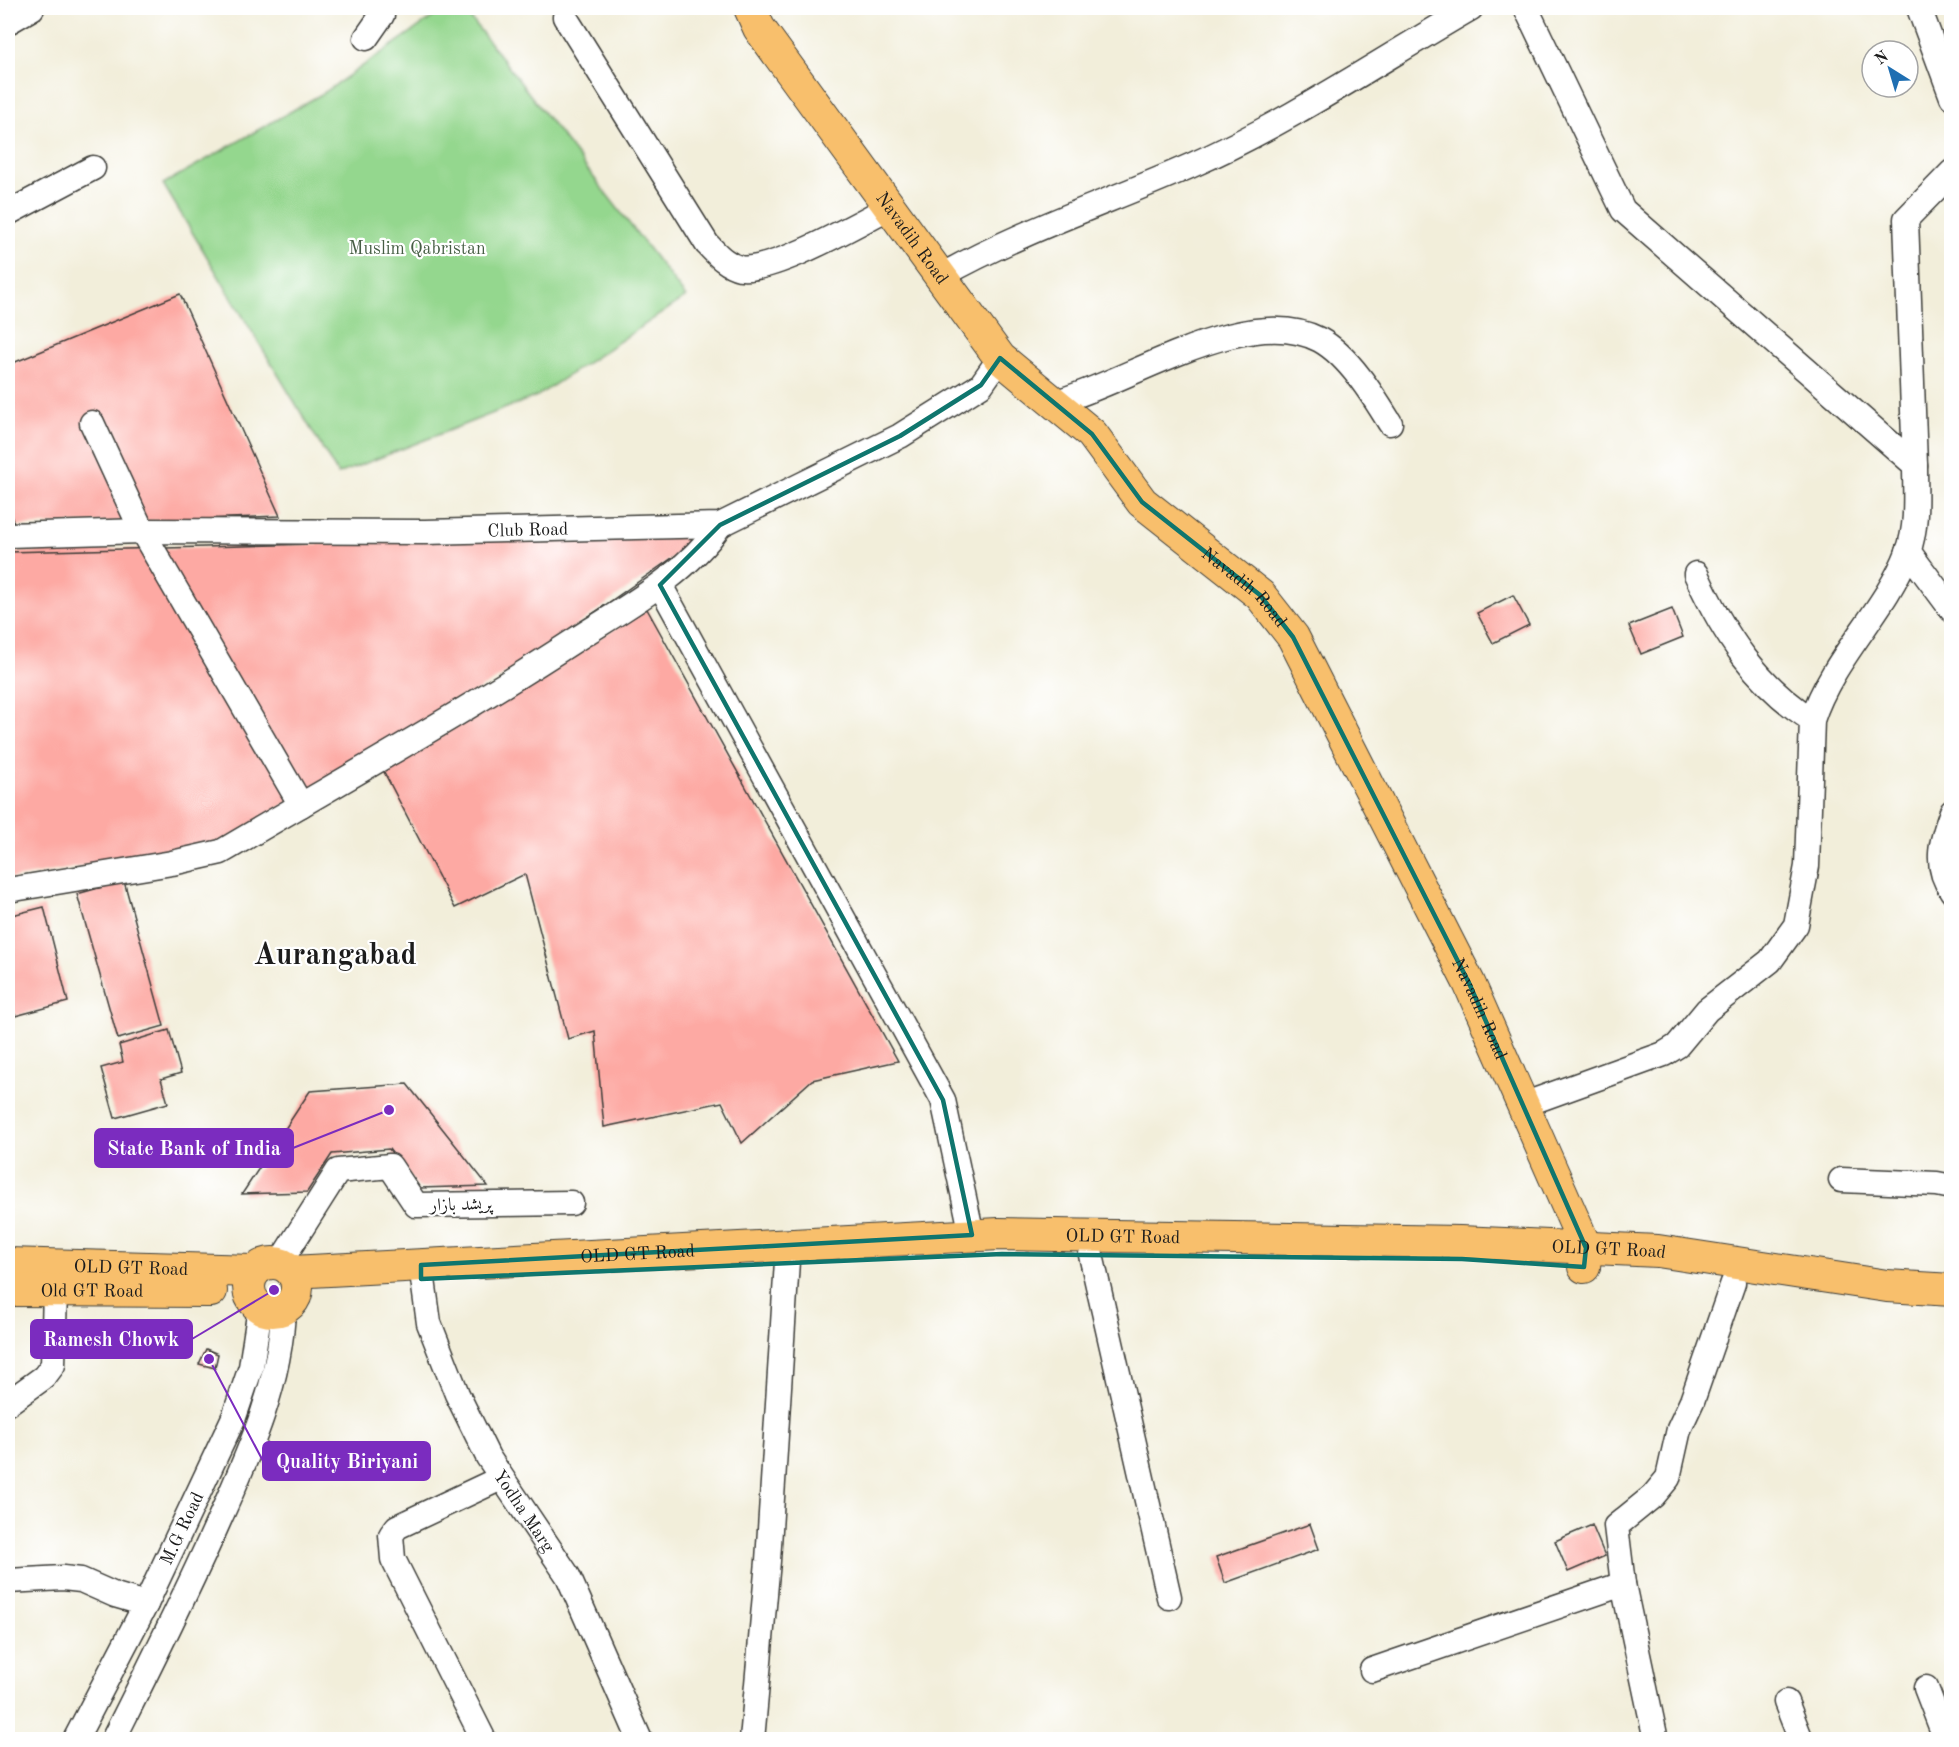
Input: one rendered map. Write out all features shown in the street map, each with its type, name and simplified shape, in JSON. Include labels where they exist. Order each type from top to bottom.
[{"type":"main road","name":"Navadih Road","points":[[750,8],[759,28],[1000,358],[1092,434],[1142,502],[1260,596],[1293,637],[1469,983],[1523,1105],[1585,1258]]},
{"type":"main road","name":"OLD GT Road","points":[[8,1264],[273,1287],[421,1272],[972,1235],[1448,1242],[1585,1258],[1659,1273],[1882,1304],[1952,1308]]},
{"type":"main road","name":"OLD GT Road","points":[[421,1272],[1002,1254],[1462,1259],[1585,1258],[1658,1251],[1887,1286],[1952,1290]]},
{"type":"main road","name":"Old GT Road","points":[[8,1290],[273,1287]]},
{"type":"street","points":[[8,22],[32,8]]},
{"type":"street","points":[[366,38],[381,15],[378,8]]},
{"type":"street","points":[[941,276],[1041,225],[1212,155],[1265,128],[1471,8]]},
{"type":"street","points":[[1526,8],[1623,210],[1915,465]]},
{"type":"street","points":[[1919,8],[1952,97]]},
{"type":"street","points":[[565,17],[707,244],[722,260],[740,268],[759,267],[816,244],[890,207]]},
{"type":"street","points":[[8,213],[93,168]]},
{"type":"street","points":[[1523,1105],[1664,1054],[1677,1046],[1707,1010],[1770,960],[1784,945],[1796,925],[1807,866],[1812,720],[1820,697],[1866,627],[1908,551],[1915,512],[1906,219],[1952,172]]},
{"type":"street","points":[[1056,402],[1083,395],[1177,352],[1220,339],[1261,331],[1296,332],[1321,341],[1341,358],[1371,391],[1390,423]]},
{"type":"street","name":"Club Road","points":[[8,535],[142,531],[425,532],[720,525],[900,436],[981,385],[1000,358]]},
{"type":"street","points":[[92,423],[142,531],[301,805]]},
{"type":"street","points":[[8,890],[172,863],[221,852],[525,673],[660,585],[709,540],[720,525]]},
{"type":"street","points":[[1908,551],[1952,610]]},
{"type":"street","points":[[1696,574],[1714,614],[1739,653],[1768,686],[1812,720]]},
{"type":"street","points":[[660,585],[943,1100],[972,1235]]},
{"type":"street","points":[[1952,812],[1942,841],[1940,862],[1952,891]]},
{"type":"street","name":"پریشد بازار","points":[[273,1287],[338,1171],[390,1166],[416,1205],[572,1203]]},
{"type":"street","points":[[1841,1180],[1937,1184],[1952,1187]]},
{"type":"street","points":[[1091,1255],[1169,1598]]},
{"type":"street","points":[[752,1740],[769,1550],[787,1261]]},
{"type":"street","name":"Yodha Marg","points":[[421,1272],[429,1323],[474,1431],[501,1478],[568,1576],[640,1740]]},
{"type":"street","points":[[1654,1739],[1623,1584],[1616,1526],[1653,1496],[1668,1478],[1679,1429],[1692,1401],[1732,1283]]},
{"type":"street","name":"M.G Road","points":[[75,1740],[146,1604],[234,1417],[251,1367],[273,1287]]},
{"type":"street","name":"M.G Road","points":[[113,1740],[194,1577],[257,1430],[282,1340],[273,1287]]},
{"type":"street","points":[[8,1403],[44,1377],[53,1365],[55,1290]]},
{"type":"street","points":[[484,1740],[393,1559],[391,1535],[397,1527],[501,1478]]},
{"type":"street","points":[[8,1581],[63,1578],[81,1580],[115,1595],[146,1604]]},
{"type":"street","points":[[1372,1670],[1623,1584]]},
{"type":"street","points":[[1926,1688],[1946,1740]]},
{"type":"street","points":[[1786,1702],[1801,1740]]},
{"type":"highlighted area","points":[[1000,358],[1092,434],[1142,502],[1260,595],[1293,637],[1469,983],[1586,1248],[1584,1267],[1462,1259],[1002,1254],[421,1279],[421,1265],[972,1235],[943,1100],[660,585],[720,525],[900,436],[981,385]]},
{"type":"green space","name":"Muslim Qabristan","points":[[446,8],[463,8],[686,297],[537,396],[338,474],[163,184],[325,92]]},
{"type":"building","points":[[180,294],[280,516],[15,526],[8,508],[8,365]]},
{"type":"building","points":[[706,534],[517,667],[220,843],[8,879],[8,552]]},
{"type":"building","points":[[1513,595],[1529,625],[1493,643],[1477,613]]},
{"type":"building","points":[[647,609],[898,1061],[812,1080],[742,1143],[722,1102],[604,1127],[595,1031],[568,1039],[525,874],[455,908],[383,770]]},
{"type":"building","points":[[1672,609],[1683,637],[1641,654],[1629,626]]},
{"type":"building","points":[[124,881],[164,1026],[118,1039],[77,894]]},
{"type":"building","points":[[44,907],[68,1002],[15,1016],[8,987],[8,916]]},
{"type":"building","points":[[169,1030],[181,1073],[161,1079],[168,1103],[115,1118],[101,1068],[123,1062],[119,1045]]},
{"type":"building","points":[[407,1084],[488,1186],[419,1188],[389,1149],[332,1154],[307,1192],[242,1194],[310,1091]]},
{"type":"building","points":[[206,1349],[218,1354],[215,1368],[199,1364]]},
{"type":"building","points":[[1310,1524],[1319,1549],[1225,1583],[1216,1557]]},
{"type":"building","points":[[1592,1525],[1605,1556],[1568,1572],[1555,1541]]},
{"type":"place","name":"State Bank of India","points":[[389,1110]]},
{"type":"place","name":"Ramesh Chowk","points":[[274,1290]]},
{"type":"place","name":"Quality Biriyani","points":[[209,1359]]},
{"type":"district","name":"Aurangabad","points":[[335,954]]}]
